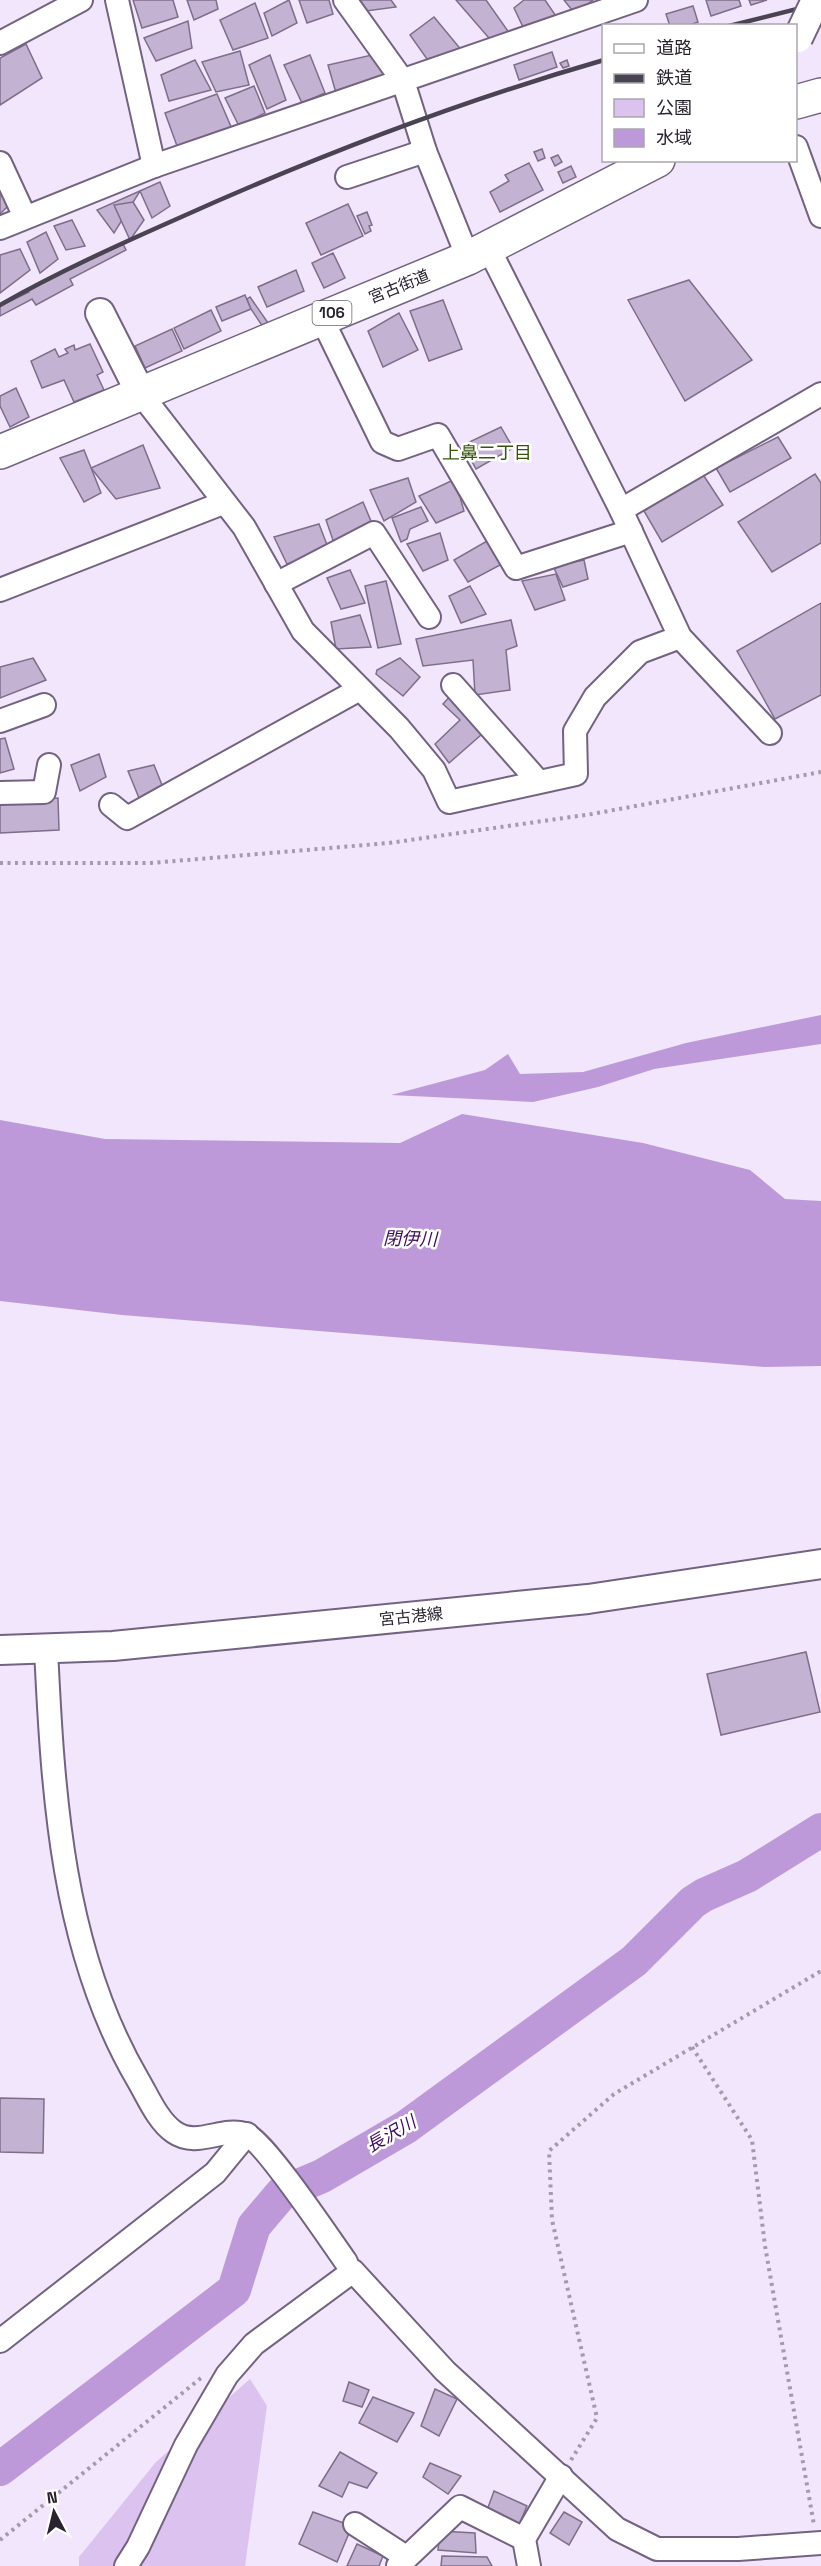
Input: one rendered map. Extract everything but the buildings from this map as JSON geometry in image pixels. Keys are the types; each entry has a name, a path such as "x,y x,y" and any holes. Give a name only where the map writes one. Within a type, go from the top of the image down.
{"highway":[{"path":"797,101 821,95"},
{"name":"宮古街道","path":"0,452 478,252 653,162"}],"main road":[{"path":"797,42 816,0"},
{"path":"100,313 141,394"},
{"name":"宮古港線","path":"0,1650 114,1646 588,1599 821,1564"}],"street":[{"path":"0,43 81,0"},
{"path":"117,0 154,166"},
{"path":"345,0 403,81 425,151 478,252 621,510 680,637 770,733"},
{"path":"0,228 154,166 403,81 611,4 636,0"},
{"path":"347,177 425,151"},
{"path":"797,152 821,216"},
{"path":"0,163 25,217"},
{"path":"321,317 382,442 398,449 438,435 516,568 631,531"},
{"path":"141,394 223,503 244,527 303,631 399,728 434,770 449,802 576,774 575,730 595,697 640,652 680,637"},
{"path":"621,510 821,394"},
{"path":"0,590 223,503"},
{"path":"276,584 374,533 429,617"},
{"path":"453,685 538,781"},
{"path":"111,805 128,818 360,689"},
{"path":"0,722 44,705"},
{"path":"0,793 44,792 49,765"},
{"path":"46,1649 52,1772 69,1891 86,1958 120,2049 156,2112 175,2133 197,2140 229,2133 247,2134 265,2151 346,2262"},
{"path":"0,2341 215,2173 247,2134"},
{"path":"126,2566 138,2547 186,2445 227,2374 254,2344 353,2271 445,2371 617,2529 657,2549 738,2549 819,2543"},
{"path":"529,2566 524,2539 561,2476"},
{"path":"355,2524 402,2562 460,2507 524,2539"}],"path":[{"path":"0,863 151,863 389,843 592,814 821,772"},
{"path":"561,2476 597,2418 552,2220 549,2151 614,2094 821,1971"},
{"path":"692,2047 752,2140 765,2246 819,2543"},
{"path":"0,2540 202,2377"}],"green space":[{"path":"250,2379 267,2406 245,2566 79,2566 79,2557 156,2462"}],"water":[{"path":"821,1015 821,1044 654,1069 598,1087 533,1102 391,1095 485,1070 508,1054 520,1074 583,1072 686,1043"},
{"name":"閉伊川","path":"462,1114 643,1143 750,1170 785,1199 821,1201 821,1366 764,1367 122,1315 0,1301 0,1120 105,1139 400,1143"}],"waterway":[{"name":"長沢川","path":"0,2469 234,2290 254,2226 282,2193 322,2176 406,2127 634,1961 693,1902 747,1876 821,1830"}],"railway":[{"path":"737,24 821,3"},
{"path":"0,305 111,249 283,173 442,112 602,61"}],"district":[{"name":"上鼻二丁目","path":"487,453"}]}
